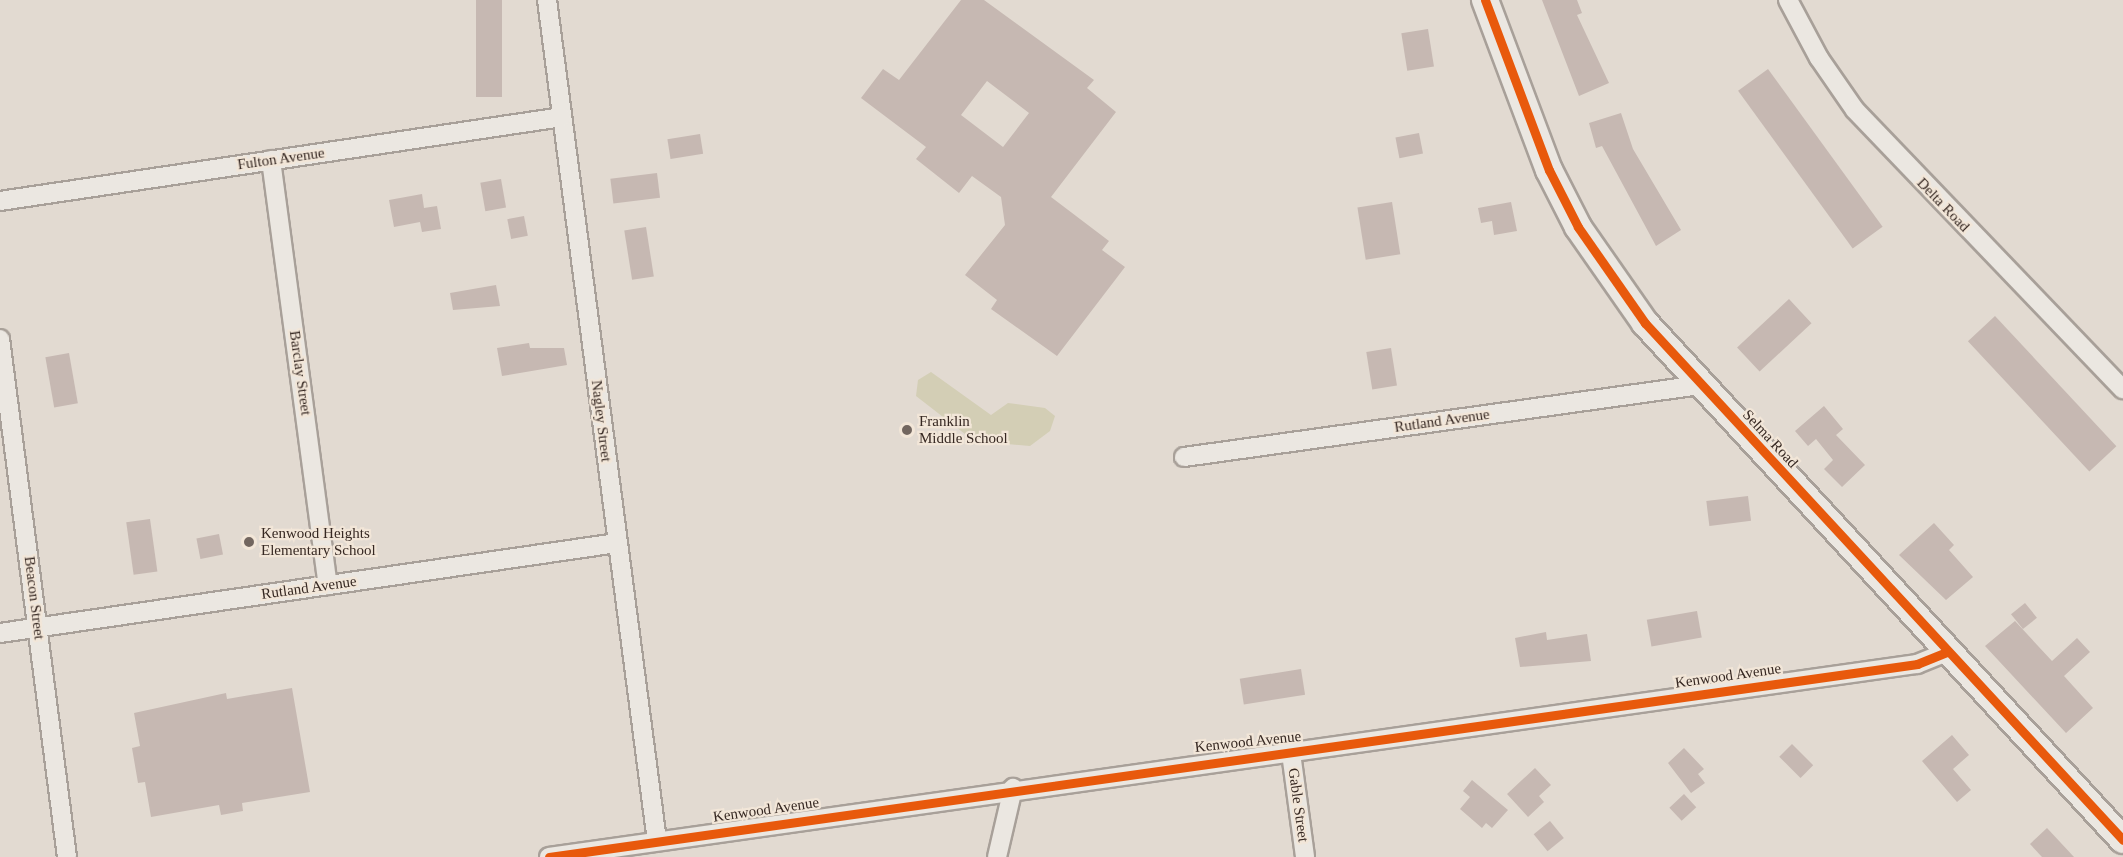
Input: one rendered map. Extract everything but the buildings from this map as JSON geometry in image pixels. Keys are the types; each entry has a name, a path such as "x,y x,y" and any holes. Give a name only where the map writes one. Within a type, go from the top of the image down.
{"street":[{"name":"Nagley Street","path":"547,0 657,841"},
{"name":"Selma Road","path":"1485,0 1549,171 1578,226 1645,323 2123,840"},
{"name":"Delta Road","path":"1788,0 1819,58 1855,110 2123,389"},
{"name":"Fulton Avenue","path":"0,201 562,117"},
{"name":"Barclay Street","path":"271,160 328,585"},
{"name":"Beacon Street","path":"0,339 67,857"},
{"name":"Rutland Avenue","path":"1184,457 1700,385"},
{"name":"Rutland Avenue","path":"0,633 618,543"},
{"name":"Kenwood Avenue","path":"549,857 1013,788 1291,753 1917,664 1947,652"},
{"name":"Gable Street","path":"1291,753 1305,857"},
{"path":"998,857 1013,788"}],"shaded area":[{"path":"931,372 991,415 1008,403 1045,408 1055,416 1050,431 1030,446 974,441 916,396 918,380"}],"cycle path":[{"path":"1485,0 1549,170 1578,227 1645,323 2123,840"},
{"path":"549,857 1917,664 1947,652"}],"place":[{"name":"Franklin Middle School","path":"907,430"},
{"name":"Kenwood Heights Elementary School","path":"249,542"}]}
